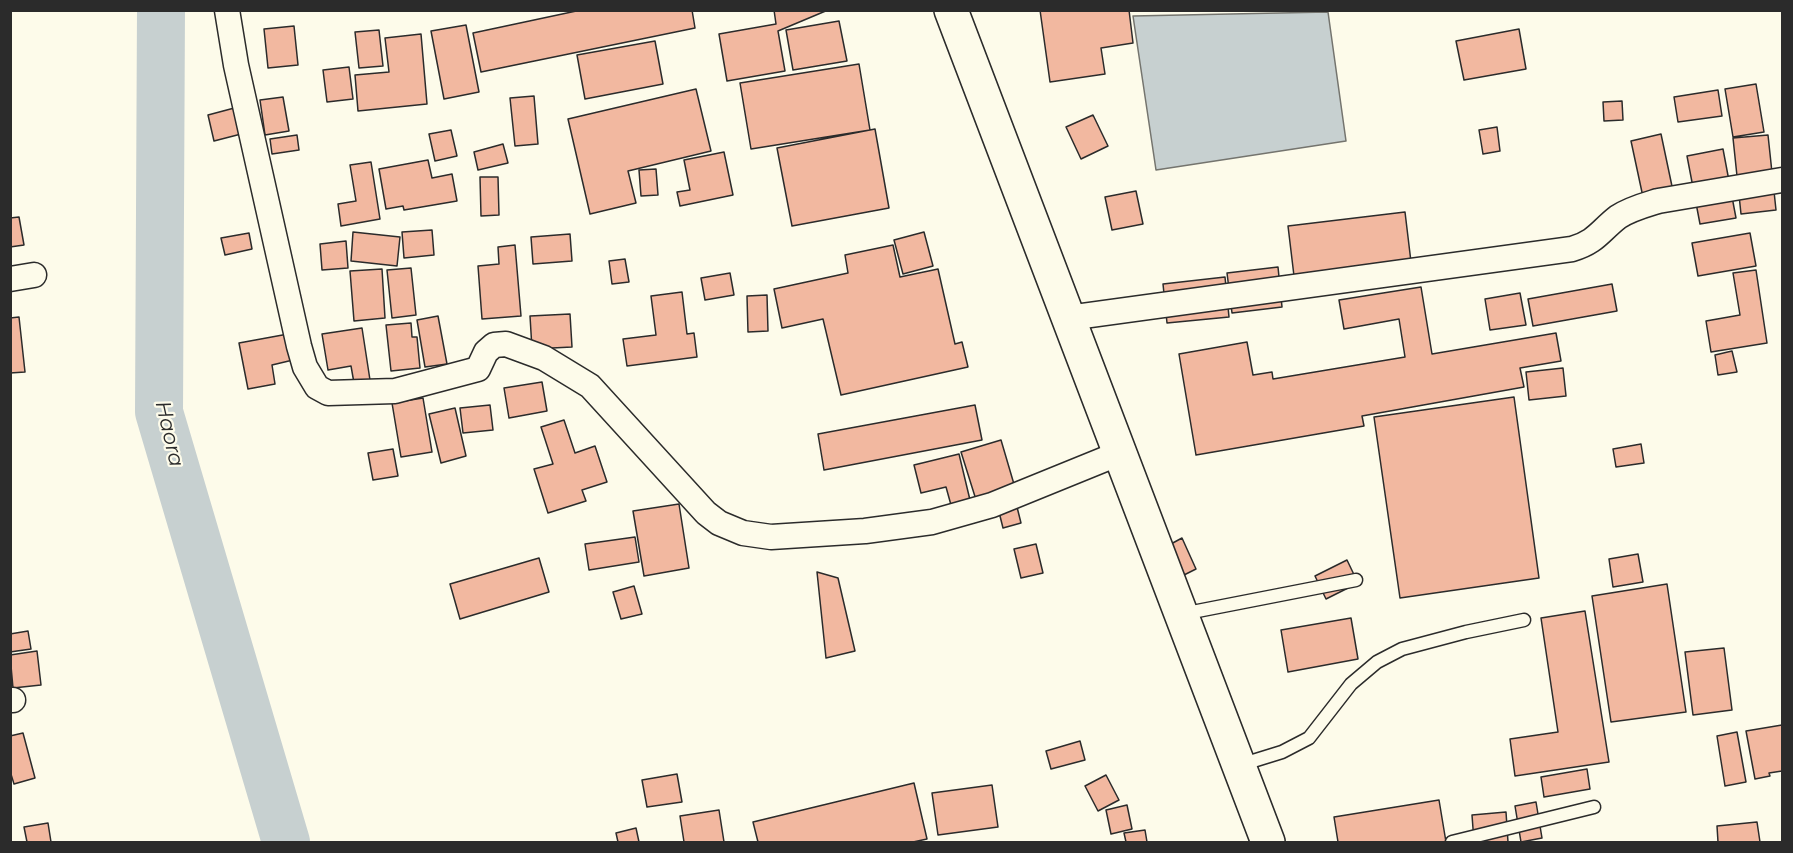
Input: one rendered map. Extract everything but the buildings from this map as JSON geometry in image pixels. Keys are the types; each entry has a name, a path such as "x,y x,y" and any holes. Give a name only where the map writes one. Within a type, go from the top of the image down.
{"main road":[{"path":"951,10 1268,843"}],"street":[{"path":"227,10 236,65 299,346 305,367 317,387 328,393 395,391 478,369 486,352 494,345 506,344 544,358 590,386 706,513 719,523 743,533 771,537 865,531 932,522 963,515 1120,453"},
{"path":"1068,318 1572,249 1593,240 1620,216 1639,207 1658,201 1782,180"},
{"path":"10,279 34,275"}],"lane":[{"path":"1181,614 1356,580"},
{"path":"1239,766 1282,752 1310,738 1351,684 1377,662 1402,649 1524,620"},
{"path":"1452,843 1594,807"}],"shaded area":[{"path":"1328,12 1346,141 1156,170 1133,16"}],"waterway":[{"name":"Haora","path":"161,10 159,412 286,842"}]}
